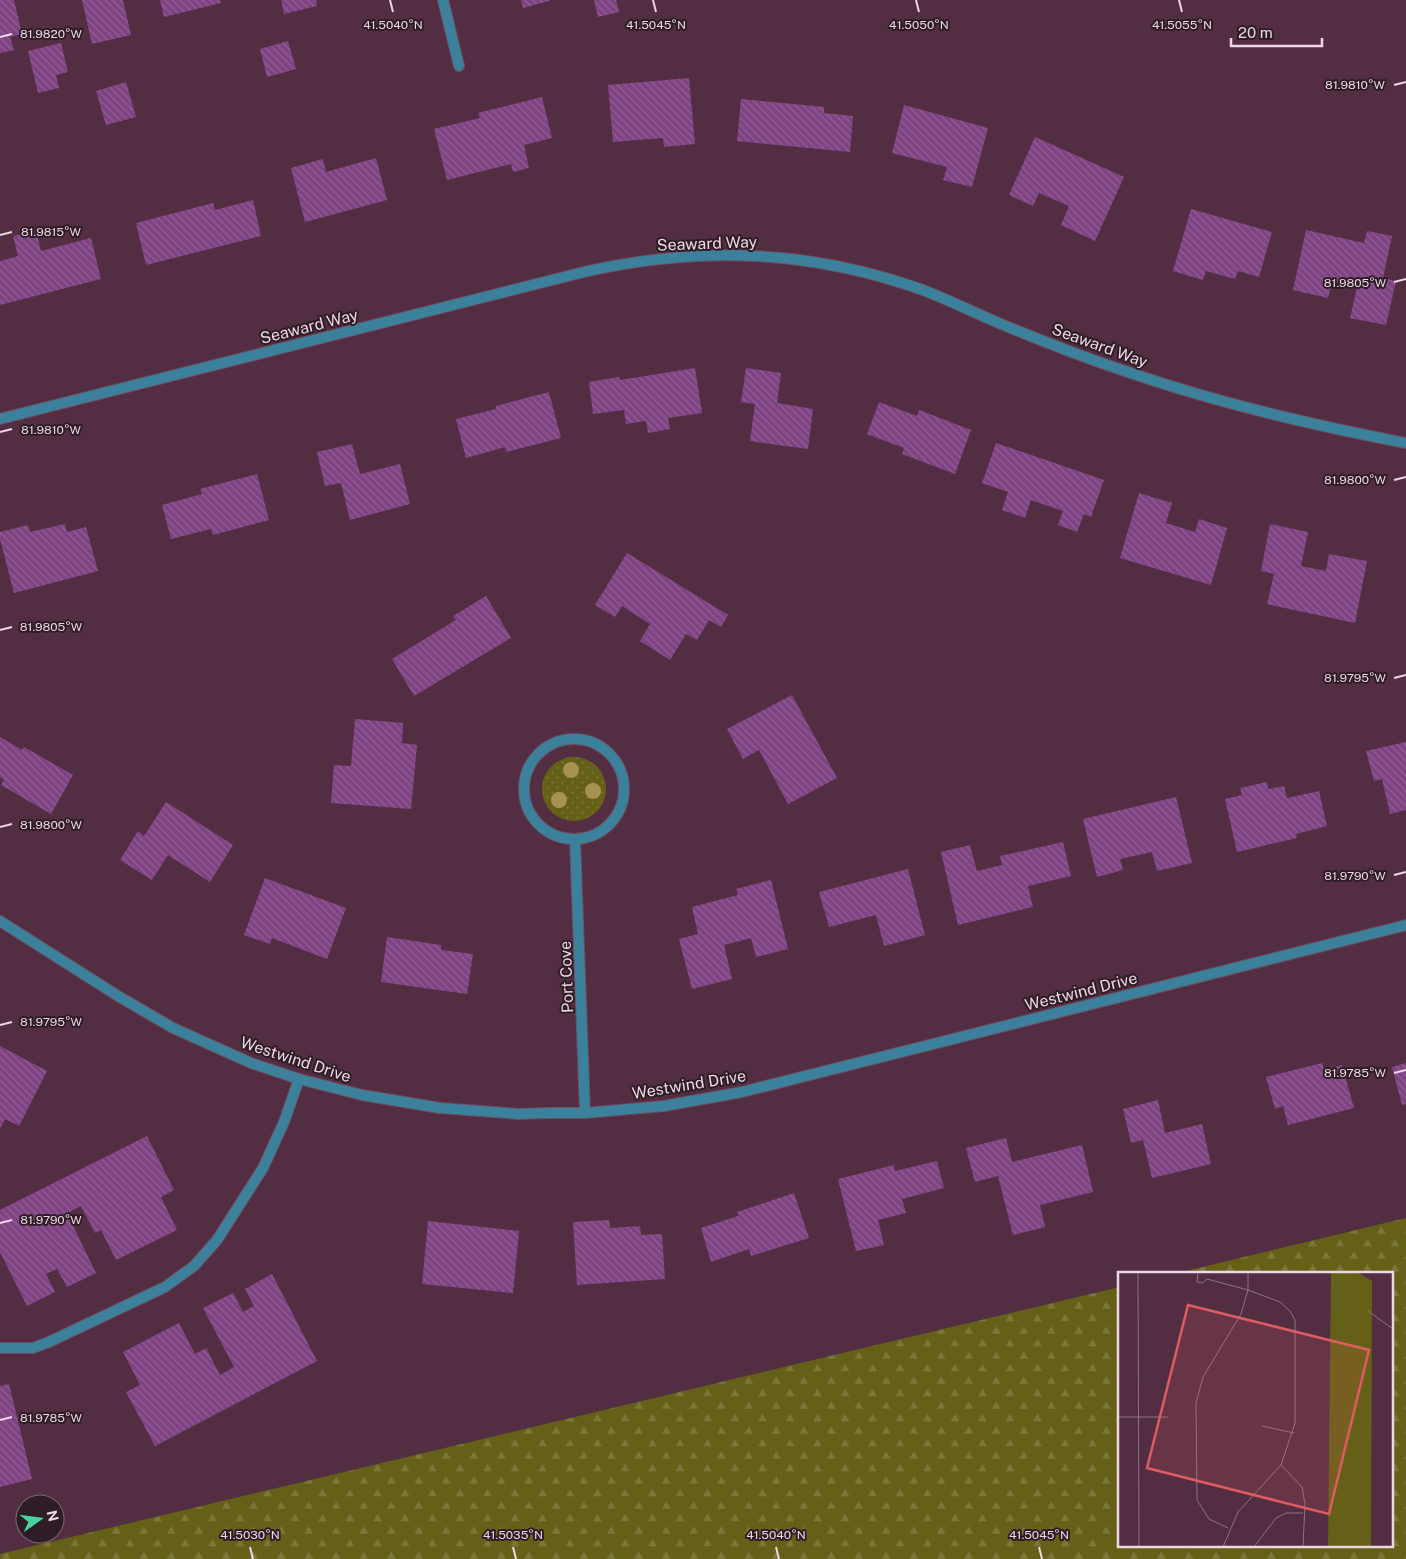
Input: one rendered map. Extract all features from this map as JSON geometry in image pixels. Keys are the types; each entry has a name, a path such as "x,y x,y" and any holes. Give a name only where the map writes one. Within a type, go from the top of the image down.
{"street":[{"path":"443,0 459,66"},
{"name":"Seaward Way","path":"0,419 588,271 630,262 738,254 779,258 849,269 923,290 1013,329 1124,371 1176,388 1322,427 1406,443"},
{"path":"576,739 587,740 597,744 617,763 624,782 624,796 620,810 612,822 602,831 589,838 575,839 558,837 543,828 534,819 524,796 528,770 534,759 554,743 576,739"},
{"name":"Port Cove","path":"575,839 585,1113"},
{"name":"Westwind Drive","path":"0,921 118,996 173,1028 251,1063 362,1095 440,1108 519,1114 585,1113 664,1106 742,1092 1406,925"},
{"path":"0,1348 33,1348 49,1342 165,1287 194,1266 217,1240 264,1168 284,1122 299,1078"}],"green space":[{"path":"574,757 592,763 600,771 606,789 600,807 592,815 574,821 556,815 548,807 542,789 548,771 556,763"},
{"path":"1406,1218 1406,1559 0,1559 0,1554 42,1544 65,1544 65,1539 1118,1287 1118,1546 1394,1546 1394,1272 1182,1272"}],"building":[{"path":"0,0 14,0 22,34 10,37 14,50 0,53"},
{"path":"82,0 123,0 131,35 92,44"},
{"path":"160,0 220,0 221,3 164,17"},
{"path":"281,0 316,0 317,6 284,14"},
{"path":"521,0 549,0 549,1 523,8"},
{"path":"594,0 616,0 619,12 598,17"},
{"path":"288,41 296,69 267,77 260,49"},
{"path":"61,43 68,72 56,75 59,88 38,93 28,51"},
{"path":"689,78 695,144 664,147 663,138 613,142 608,85"},
{"path":"126,82 136,117 106,125 96,91"},
{"path":"542,97 552,138 524,145 529,168 513,172 511,164 447,180 434,129 480,118 478,113"},
{"path":"741,99 824,107 824,113 853,116 850,152 737,141"},
{"path":"904,105 988,128 972,187 943,180 947,167 892,153"},
{"path":"1035,137 1124,177 1095,241 1061,225 1069,206 1039,193 1033,206 1009,195"},
{"path":"376,158 387,200 305,222 291,168 323,159 326,172"},
{"path":"253,200 261,236 146,265 136,223 213,203 215,210"},
{"path":"1191,209 1272,232 1259,277 1238,271 1235,279 1206,271 1203,280 1173,271"},
{"path":"1306,230 1364,243 1367,231 1392,236 1383,278 1396,281 1386,325 1350,318 1357,287 1332,282 1328,298 1293,290"},
{"path":"36,231 41,251 91,238 101,279 0,305 0,261 18,256 13,236"},
{"path":"695,368 702,413 668,418 670,429 648,433 646,421 626,424 624,410 593,414 589,382 619,377 620,380"},
{"path":"746,368 781,373 777,403 813,409 808,449 750,441 755,404 741,402"},
{"path":"549,392 561,438 506,452 505,447 466,458 456,419 496,409 496,406"},
{"path":"879,402 917,416 919,410 971,430 955,474 902,454 904,448 867,434"},
{"path":"996,443 1104,480 1091,517 1084,514 1077,532 1058,525 1063,511 1031,500 1025,518 1002,510 1008,492 982,483"},
{"path":"352,444 360,474 400,464 410,504 350,520 341,483 325,486 317,452"},
{"path":"257,474 269,520 213,535 211,529 171,539 162,505 202,494 200,489"},
{"path":"1139,493 1172,503 1166,523 1195,532 1199,519 1227,528 1211,585 1120,558"},
{"path":"65,524 67,532 86,527 98,571 14,593 0,539 0,532 28,525 30,532"},
{"path":"1270,524 1308,532 1301,566 1326,571 1329,554 1367,561 1355,623 1267,604 1274,574 1261,571"},
{"path":"627,553 728,615 721,627 709,620 697,640 686,634 670,660 640,641 650,624 622,606 615,617 595,605"},
{"path":"486,596 511,638 414,696 392,659 456,620 453,616"},
{"path":"792,695 837,778 788,804 759,750 743,759 727,729"},
{"path":"355,719 403,723 402,743 417,745 411,809 331,803 334,765 351,766"},
{"path":"0,737 22,750 24,747 73,775 51,814 1,785 4,780 0,777"},
{"path":"1406,742 1406,810 1390,814 1382,779 1374,781 1366,751"},
{"path":"1267,782 1268,789 1284,786 1287,798 1319,791 1327,826 1296,834 1297,838 1237,852 1225,799 1242,795 1240,788"},
{"path":"1176,797 1192,863 1157,871 1152,852 1120,859 1123,870 1097,877 1083,819"},
{"path":"166,802 233,845 210,882 168,855 152,880 120,860 138,831 144,836"},
{"path":"1063,842 1071,876 1028,886 1033,907 958,925 941,852 970,845 977,871 1002,865 1000,856"},
{"path":"908,869 925,935 884,946 876,915 829,927 819,892"},
{"path":"265,878 346,908 327,959 272,938 270,944 244,935"},
{"path":"771,880 788,949 756,957 751,938 724,945 732,979 692,989 679,939 698,934 692,907 738,895 736,889"},
{"path":"387,937 441,945 441,950 473,954 467,994 381,982"},
{"path":"0,1046 47,1071 19,1126 5,1119 0,1129"},
{"path":"1322,1063 1324,1070 1342,1065 1354,1108 1288,1125 1283,1106 1275,1109 1266,1077"},
{"path":"1406,1063 1406,1104 1402,1105 1392,1067"},
{"path":"1158,1100 1165,1133 1202,1124 1211,1164 1152,1178 1143,1140 1131,1143 1123,1109"},
{"path":"147,1136 174,1190 161,1197 177,1230 116,1260 101,1230 95,1233 81,1206 67,1213 96,1273 67,1287 57,1269 46,1274 55,1292 27,1306 0,1252 0,1210"},
{"path":"1006,1138 1012,1162 1082,1145 1093,1192 1040,1205 1045,1227 1013,1235 998,1176 975,1182 966,1148"},
{"path":"937,1161 944,1188 902,1199 906,1213 878,1220 884,1245 856,1251 838,1179 894,1165 895,1171"},
{"path":"794,1193 809,1238 751,1256 749,1249 711,1262 701,1228 738,1216 737,1212"},
{"path":"609,1220 610,1228 640,1226 641,1235 662,1234 665,1279 577,1285 573,1222"},
{"path":"428,1221 519,1231 513,1293 422,1284"},
{"path":"272,1274 317,1361 155,1446 126,1392 140,1385 123,1352 179,1323 195,1354 206,1348 220,1375 234,1367 203,1308 233,1293 243,1312 254,1306 245,1289"},
{"path":"9,1384 32,1479 0,1487 0,1386"}]}
